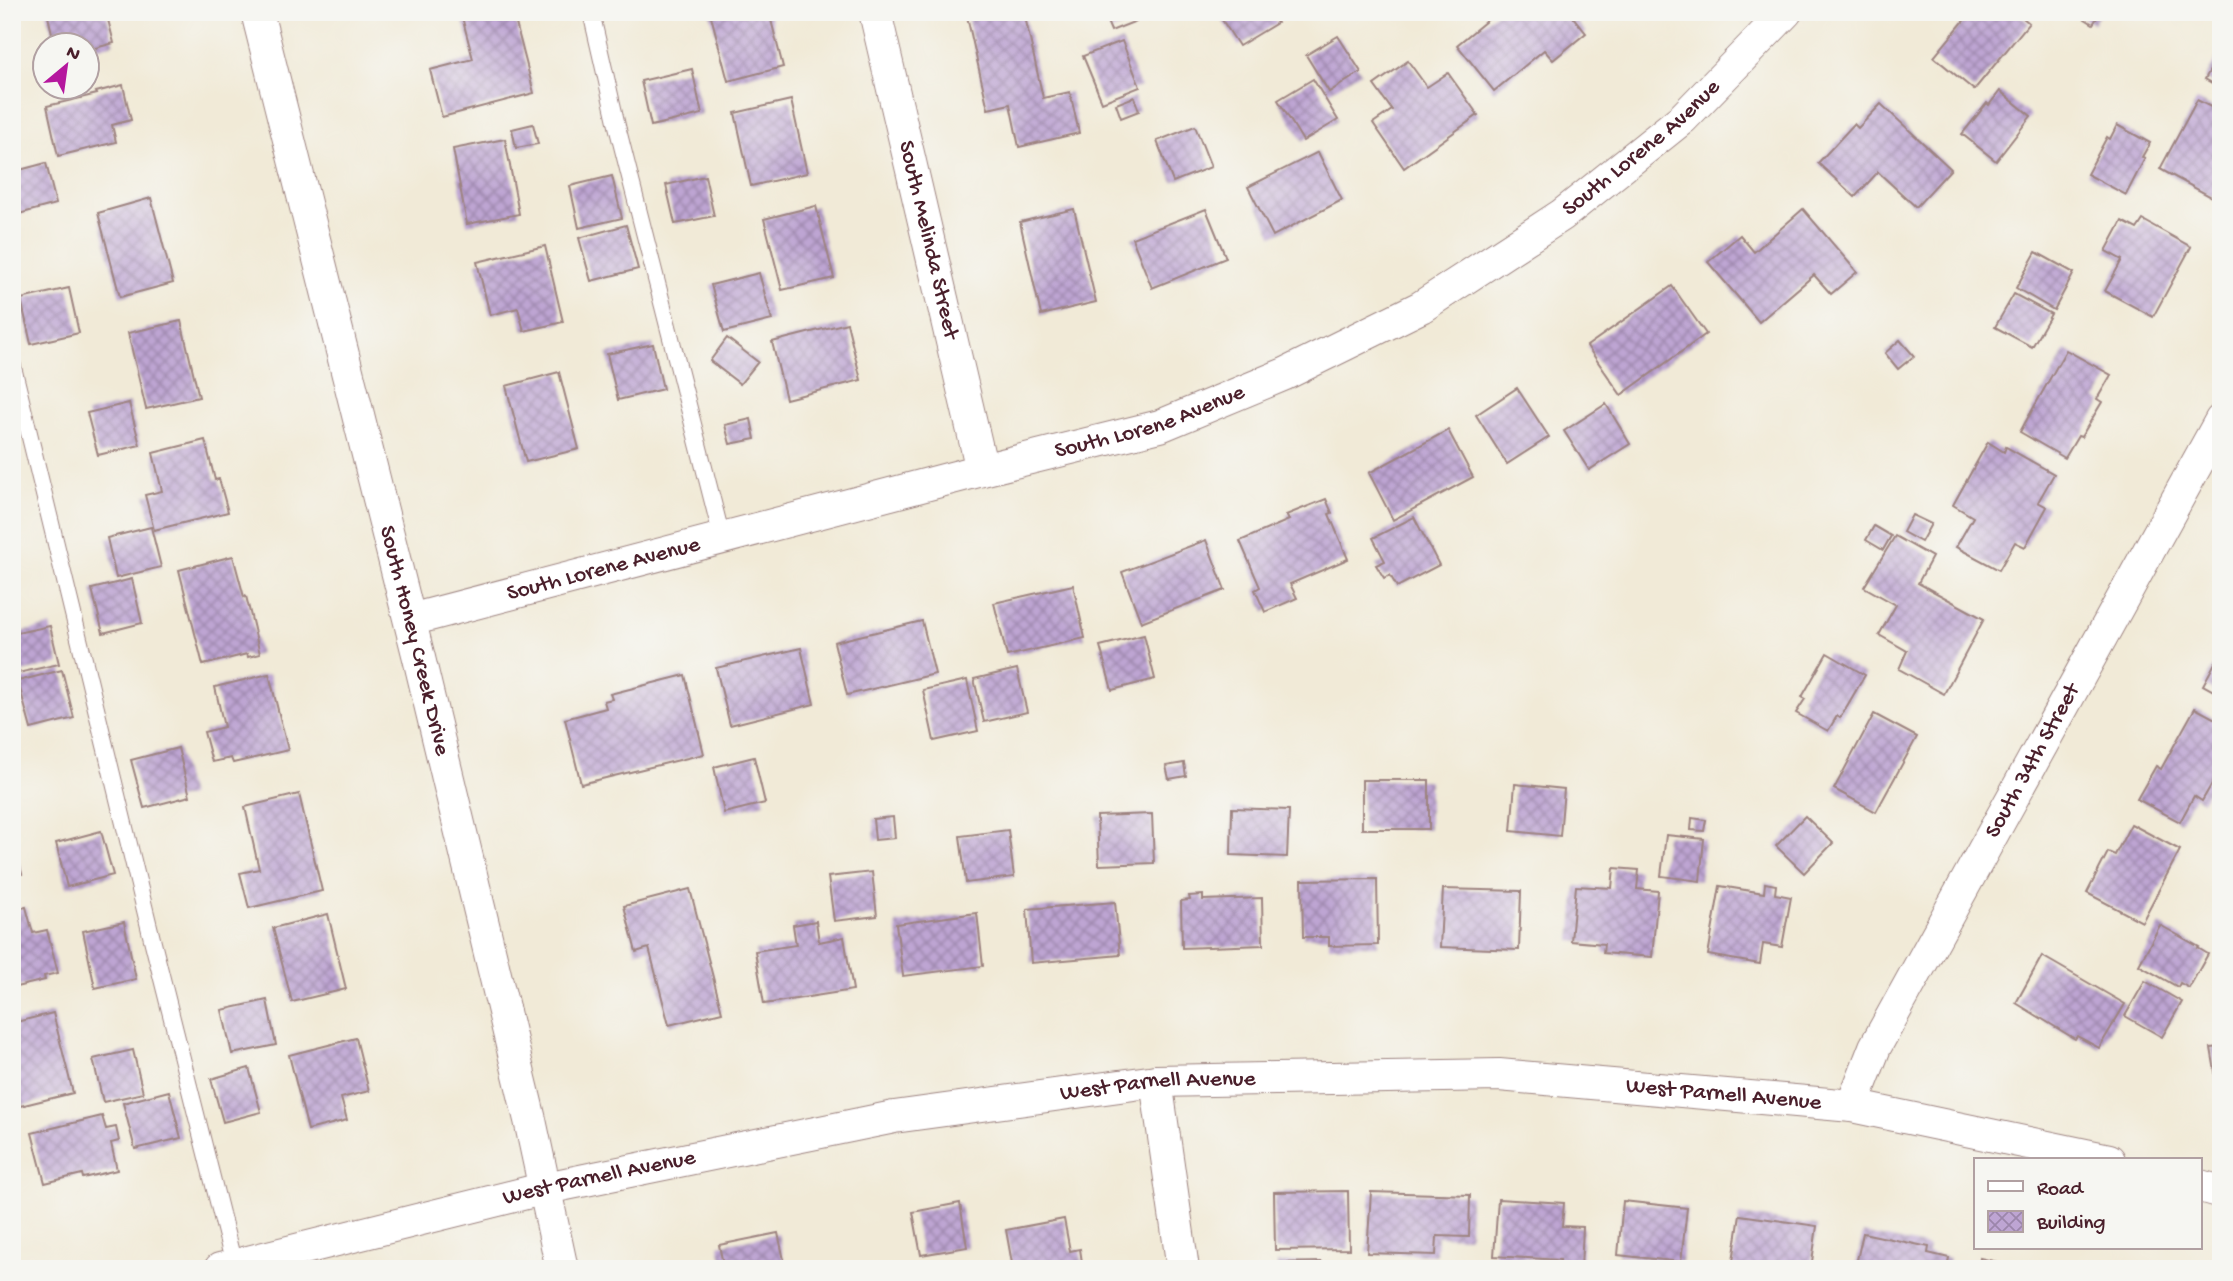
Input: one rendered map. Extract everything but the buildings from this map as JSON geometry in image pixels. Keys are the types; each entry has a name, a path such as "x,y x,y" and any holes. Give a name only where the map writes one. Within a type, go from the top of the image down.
{"street":[{"name":"South Honey Creek Drive","path":"257,12 410,620 546,1188 562,1269"},
{"name":"South Melinda Street","path":"875,12 982,470"},
{"name":"South Lorene Avenue","path":"410,620 1160,426 1285,374 1421,307 1562,215 1683,118 1786,12"},
{"name":"South 34th Street","path":"1852,1106 1875,1047 2221,420"},
{"name":"West Parnell Avenue","path":"230,1268 546,1188 894,1117 1156,1081 1499,1076 1852,1106 2099,1158"},
{"path":"1156,1081 1184,1269"},
{"path":"2202,1187 2221,1192"}],"lane":[{"path":"591,12 618,130 722,538"},
{"path":"12,363 230,1268"}]}
